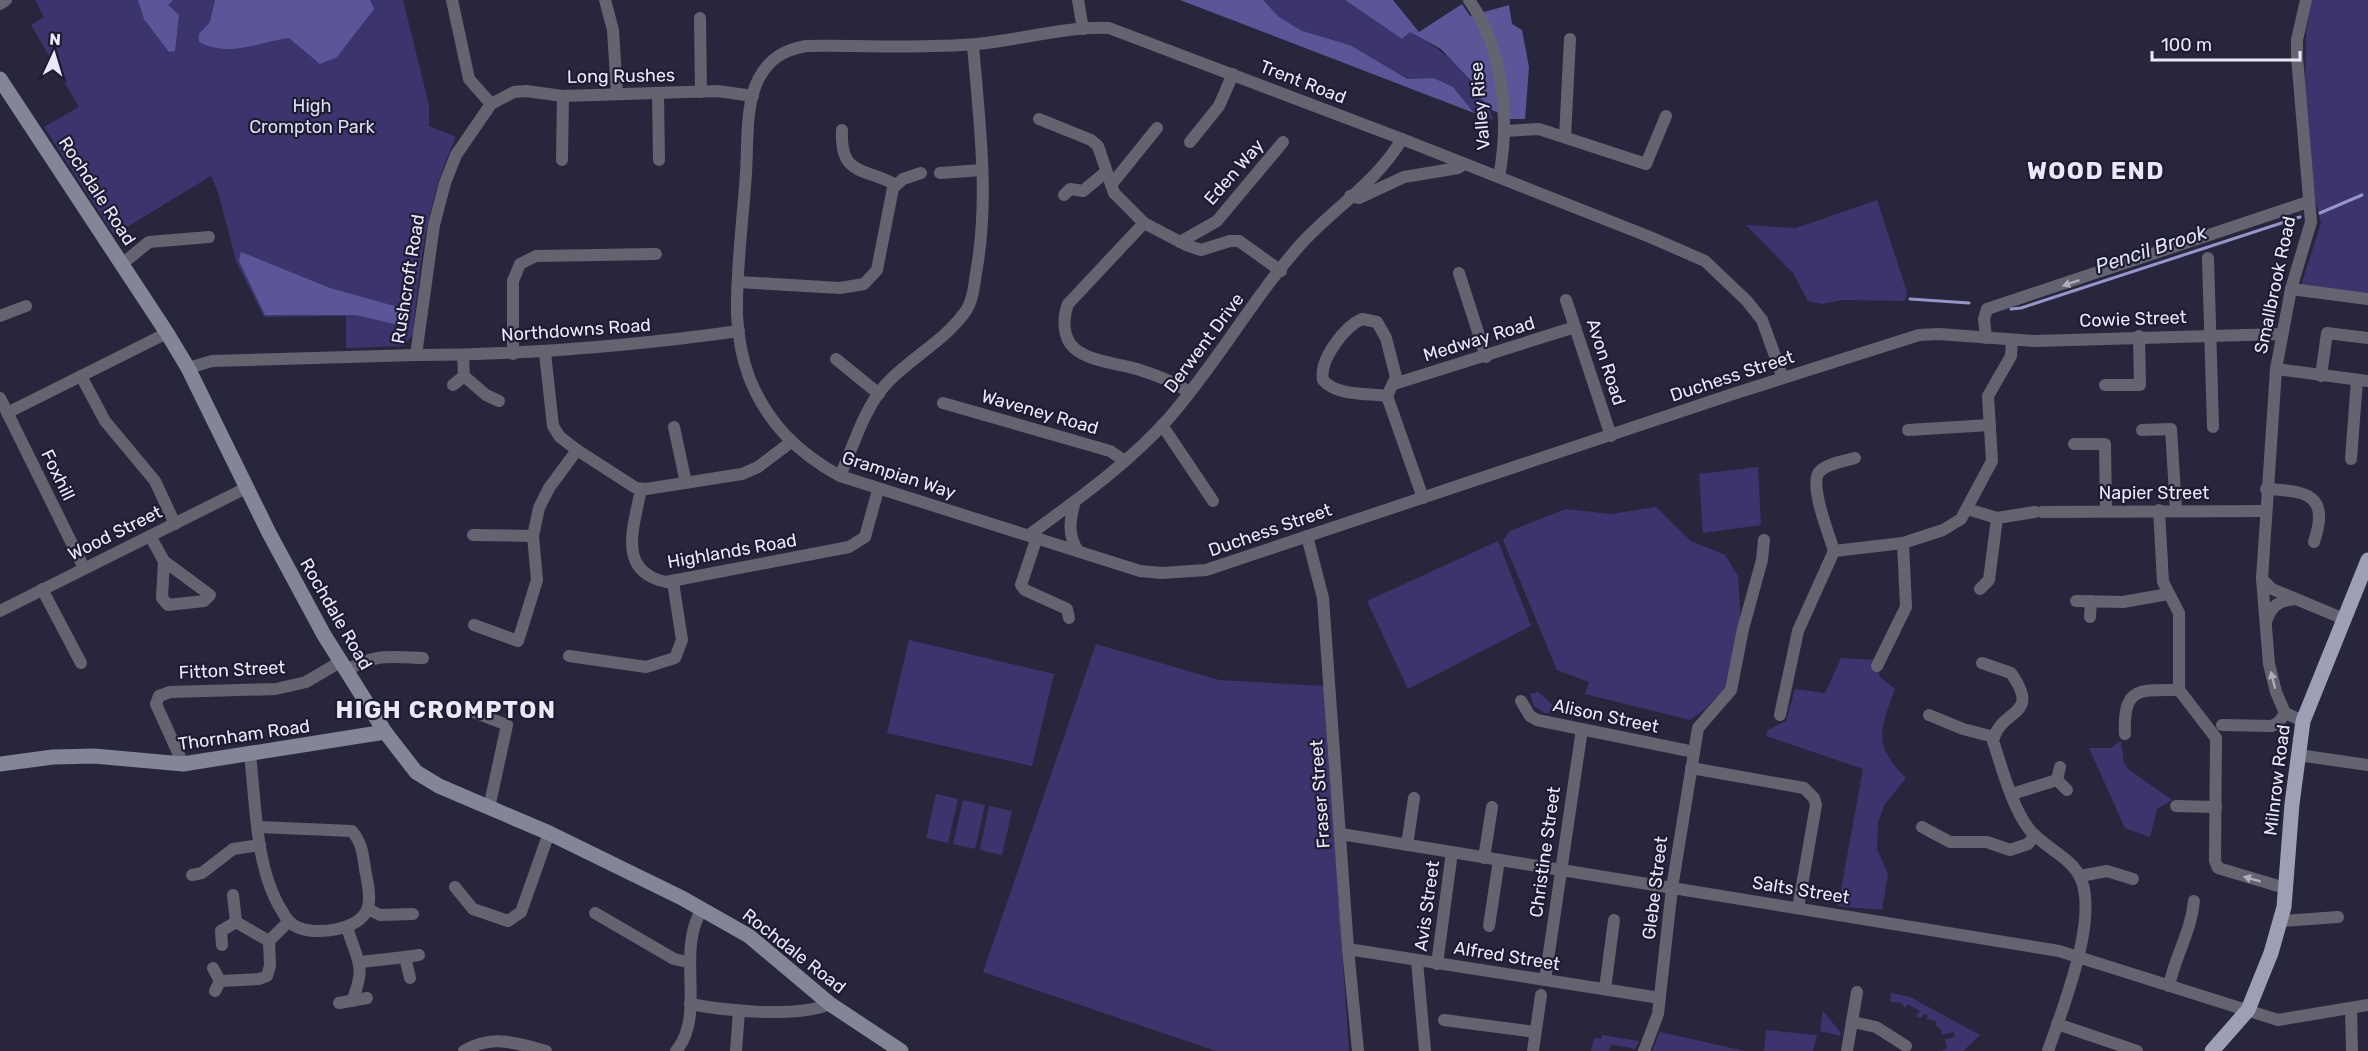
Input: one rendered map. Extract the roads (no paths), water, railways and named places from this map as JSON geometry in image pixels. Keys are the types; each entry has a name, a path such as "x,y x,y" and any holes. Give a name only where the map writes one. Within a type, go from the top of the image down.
{"main road":[{"name":"Rochdale Road","path":"0,80 167,333 188,369 246,488 343,666 385,732 416,772 439,786 549,833 702,909 749,936 830,1004 901,1051"},
{"name":"Milnrow Road","path":"2213,1050 2248,1010 2259,988 2281,921 2303,721 2368,560"},
{"name":"Thornham Road","path":"0,764 52,757 94,756 183,764 385,732"}],"street":[{"path":"0,4 6,0"},
{"path":"452,0 469,79 491,104"},
{"path":"605,0 612,30 617,94"},
{"path":"1078,0 1083,29"},
{"name":"Valley Rise","path":"1469,0 1488,35 1498,68 1504,131 1499,177"},
{"name":"Smallbrook Road","path":"2285,713 2276,692 2269,664 2262,579 2266,489 2276,369 2291,289 2311,222 2297,57 2297,40 2306,0"},
{"path":"699,18 701,92"},
{"name":"Trent Road","path":"753,96 758,80 770,61 788,49 818,46 973,45 1016,41 1083,29 1109,28 1499,177 1705,261 1748,302 1762,320 1784,378"},
{"path":"1565,136 1570,39"},
{"path":"840,477 879,394 890,380 945,334 966,310 972,296 982,232 982,170 973,45"},
{"path":"1190,142 1219,106 1233,74"},
{"name":"Long Rushes","path":"491,104 514,92 563,96 727,92 753,96"},
{"path":"658,94 659,160"},
{"path":"562,160 563,96"},
{"name":"Grampian Way","path":"753,96 739,282 739,331 749,377 772,420 790,442 809,459 840,477 1140,571"},
{"name":"Rushcroft Road","path":"188,369 213,361 416,355 434,225 444,183 456,155 491,104"},
{"path":"1504,131 1527,128 1565,136 1646,164 1666,116"},
{"path":"1039,118 1091,140 1098,146 1114,193 1144,223 1180,242 1202,250 1230,241 1239,241 1281,272"},
{"path":"1111,185 1156,128"},
{"path":"842,130 842,155 848,165 896,185"},
{"name":"Derwent Drive","path":"1033,536 1125,461 1162,425 1301,244 1350,196 1370,181 1402,140"},
{"name":"Eden Way","path":"1180,242 1217,221 1283,142"},
{"path":"1350,196 1359,198 1404,177 1458,168 1464,164"},
{"path":"940,173 982,170"},
{"path":"1064,195 1070,189 1083,191 1106,172"},
{"path":"739,282 840,288 864,284 877,270 893,188 903,179 921,173"},
{"path":"1986,338 1984,319 1988,309 2308,202"},
{"path":"1144,223 1068,304 1064,314 1066,332 1075,349 1085,354 1174,382 1189,392"},
{"path":"122,264 149,242 209,237"},
{"path":"513,354 513,281 520,264 536,256 656,254"},
{"path":"2208,258 2208,335 2213,427"},
{"path":"1459,273 1486,357"},
{"path":"2291,289 2368,299"},
{"name":"Avon Road","path":"1566,300 1611,436"},
{"path":"0,316 26,306"},
{"path":"1387,396 1343,391 1323,380 1324,365 1330,353 1356,321 1368,319 1377,322 1382,328 1396,377 1387,396 1423,498"},
{"name":"Medway Road","path":"1394,384 1486,357 1575,327"},
{"name":"Northdowns Road","path":"416,355 545,353 644,345 739,331"},
{"path":"7,413 167,333"},
{"path":"2321,376 2327,333 2368,338"},
{"name":"Cowie Street","path":"1986,338 2012,340 2281,334"},
{"name":"Duchess Street","path":"1140,571 1162,573 1206,570 1919,335 1986,338"},
{"path":"2105,386 2140,385 2139,336"},
{"path":"1834,551 1904,543 1943,530 1961,519 1992,461 1988,396 2011,356 2012,340"},
{"path":"545,353 553,426 560,437 641,489 656,490 742,474 758,467 790,442"},
{"path":"463,355 464,376 486,396 499,401"},
{"path":"836,359 879,394"},
{"path":"2276,369 2363,381 2350,459"},
{"path":"81,376 105,421 155,481 175,524"},
{"path":"453,385 464,376"},
{"name":"Foxhill","path":"0,398 84,568"},
{"name":"Waveney Road","path":"943,403 1110,451 1125,461"},
{"path":"1162,425 1213,501"},
{"path":"1908,430 1990,425"},
{"path":"674,427 686,483"},
{"path":"2142,430 2171,429 2176,510"},
{"path":"2074,444 2105,444 2106,511"},
{"path":"474,625 518,641 537,580 533,536 539,508 549,488 577,450"},
{"path":"1780,715 1798,631 1834,551 1815,484 1819,472 1855,458"},
{"name":"Wood Street","path":"0,610 246,488"},
{"name":"Highlands Road","path":"641,489 631,547 634,563 649,579 673,582 849,547 865,537 878,490"},
{"path":"2266,489 2302,491 2308,495 2316,505 2320,518 2314,542"},
{"path":"1075,501 1070,528 1072,542 1078,551"},
{"path":"1966,509 1997,518 1989,580 1980,589"},
{"path":"2159,510 2163,582 2179,613 2179,690 2216,738 2215,861 2218,868 2286,888"},
{"name":"Napier Street","path":"1997,518 2039,512 2266,511"},
{"path":"473,535 533,536"},
{"path":"150,536 164,561"},
{"path":"1033,536 1021,585 1025,590 1068,609 1069,618"},
{"name":"Fraser Street","path":"1307,536 1323,598 1348,949 1358,1051"},
{"name":"Glebe Street","path":"1644,1051 1654,1029 1660,998 1672,888 1698,728 1731,690 1743,629 1762,560 1764,540"},
{"path":"1877,666 1906,607 1904,543"},
{"path":"2262,579 2272,589 2344,619"},
{"path":"569,656 646,667 675,658 682,640 673,582"},
{"path":"42,589 81,663"},
{"path":"2076,601 2123,602 2168,594"},
{"path":"2265,625 2270,608 2282,600 2295,598"},
{"path":"2091,601 2091,617"},
{"path":"343,666 376,657 423,658"},
{"path":"1982,663 2011,673 2022,696 2021,706 2002,725 1993,741 2006,783 2029,829 2058,856 2071,864 2080,876 2085,892 2086,912 2078,955 2048,1051"},
{"name":"Fitton Street","path":"183,764 156,704 159,696 170,692 276,689 306,682 343,666"},
{"path":"2125,734 2124,712 2128,700 2133,695 2139,691 2179,690"},
{"name":"Alison Street","path":"1521,701 1530,716 1537,720 1694,752"},
{"path":"471,711 507,725 489,808"},
{"path":"2222,726 2272,726 2279,723 2285,713 2303,721"},
{"path":"1929,715 1963,729 1994,737"},
{"name":"Christine Street","path":"1545,980 1582,729"},
{"path":"250,755 260,845 272,891 289,921 296,927 310,931 347,927 358,920 368,909 363,848 352,831 259,827"},
{"path":"2298,755 2368,765"},
{"path":"2057,780 2060,767"},
{"path":"1691,768 1804,788 1814,798 1816,805 1798,908"},
{"path":"2012,795 2057,780"},
{"path":"2057,780 2067,790"},
{"path":"1407,845 1414,798"},
{"path":"2175,806 2216,807"},
{"path":"1484,858 1492,807"},
{"path":"1922,827 1950,842 1987,842 2010,850 2028,844 2035,835"},
{"path":"455,887 473,909 508,921 513,920 521,912 549,833"},
{"name":"Salts Street","path":"1341,834 2078,955 2278,1020 2368,1005"},
{"path":"192,875 202,873 233,849 260,845"},
{"name":"Avis Street","path":"1437,964 1452,852"},
{"path":"1489,926 1499,860"},
{"path":"2080,876 2107,871 2133,879"},
{"path":"233,895 236,922"},
{"path":"2169,986 2173,967 2192,922 2194,901"},
{"path":"368,909 380,915 413,914"},
{"path":"676,1051 682,1044 690,1004 688,962 691,932 702,909"},
{"path":"595,913 674,959 688,962"},
{"path":"2281,921 2338,917"},
{"path":"1605,989 1614,920"},
{"path":"213,968 217,986 267,976 270,966 269,941 289,921"},
{"path":"236,922 269,941"},
{"path":"222,945 221,931 236,922"},
{"path":"347,927 361,962 357,987 345,1002 367,998"},
{"name":"Alfred Street","path":"1348,949 1660,998"},
{"path":"361,962 419,955"},
{"path":"405,957 410,978"},
{"path":"1417,960 1425,1051"},
{"path":"1847,1051 1857,992"},
{"path":"1533,1051 1541,995"},
{"path":"690,1004 739,1011 815,1010 830,1004"},
{"path":"2351,1008 2352,1051"},
{"path":"736,1051 739,1011"},
{"path":"1444,1020 1535,1032"},
{"path":"1853,1022 1896,1034 1905,1046"},
{"path":"2057,1024 2137,1051"},
{"path":"464,1051 476,1044 493,1040 511,1041 546,1051"}],"waterway":[{"name":"Pencil Brook","path":"2320,213 2362,195"},
{"name":"Pencil Brook","path":"2011,309 2021,308 2300,217"},
{"name":"Pencil Brook","path":"1910,299 1969,303"}],"district":[{"name":"WOOD END","path":"2096,171"},
{"name":"HIGH CROMPTON","path":"446,710"}],"park label":[{"name":"High Crompton Park","path":"312,116"}]}
